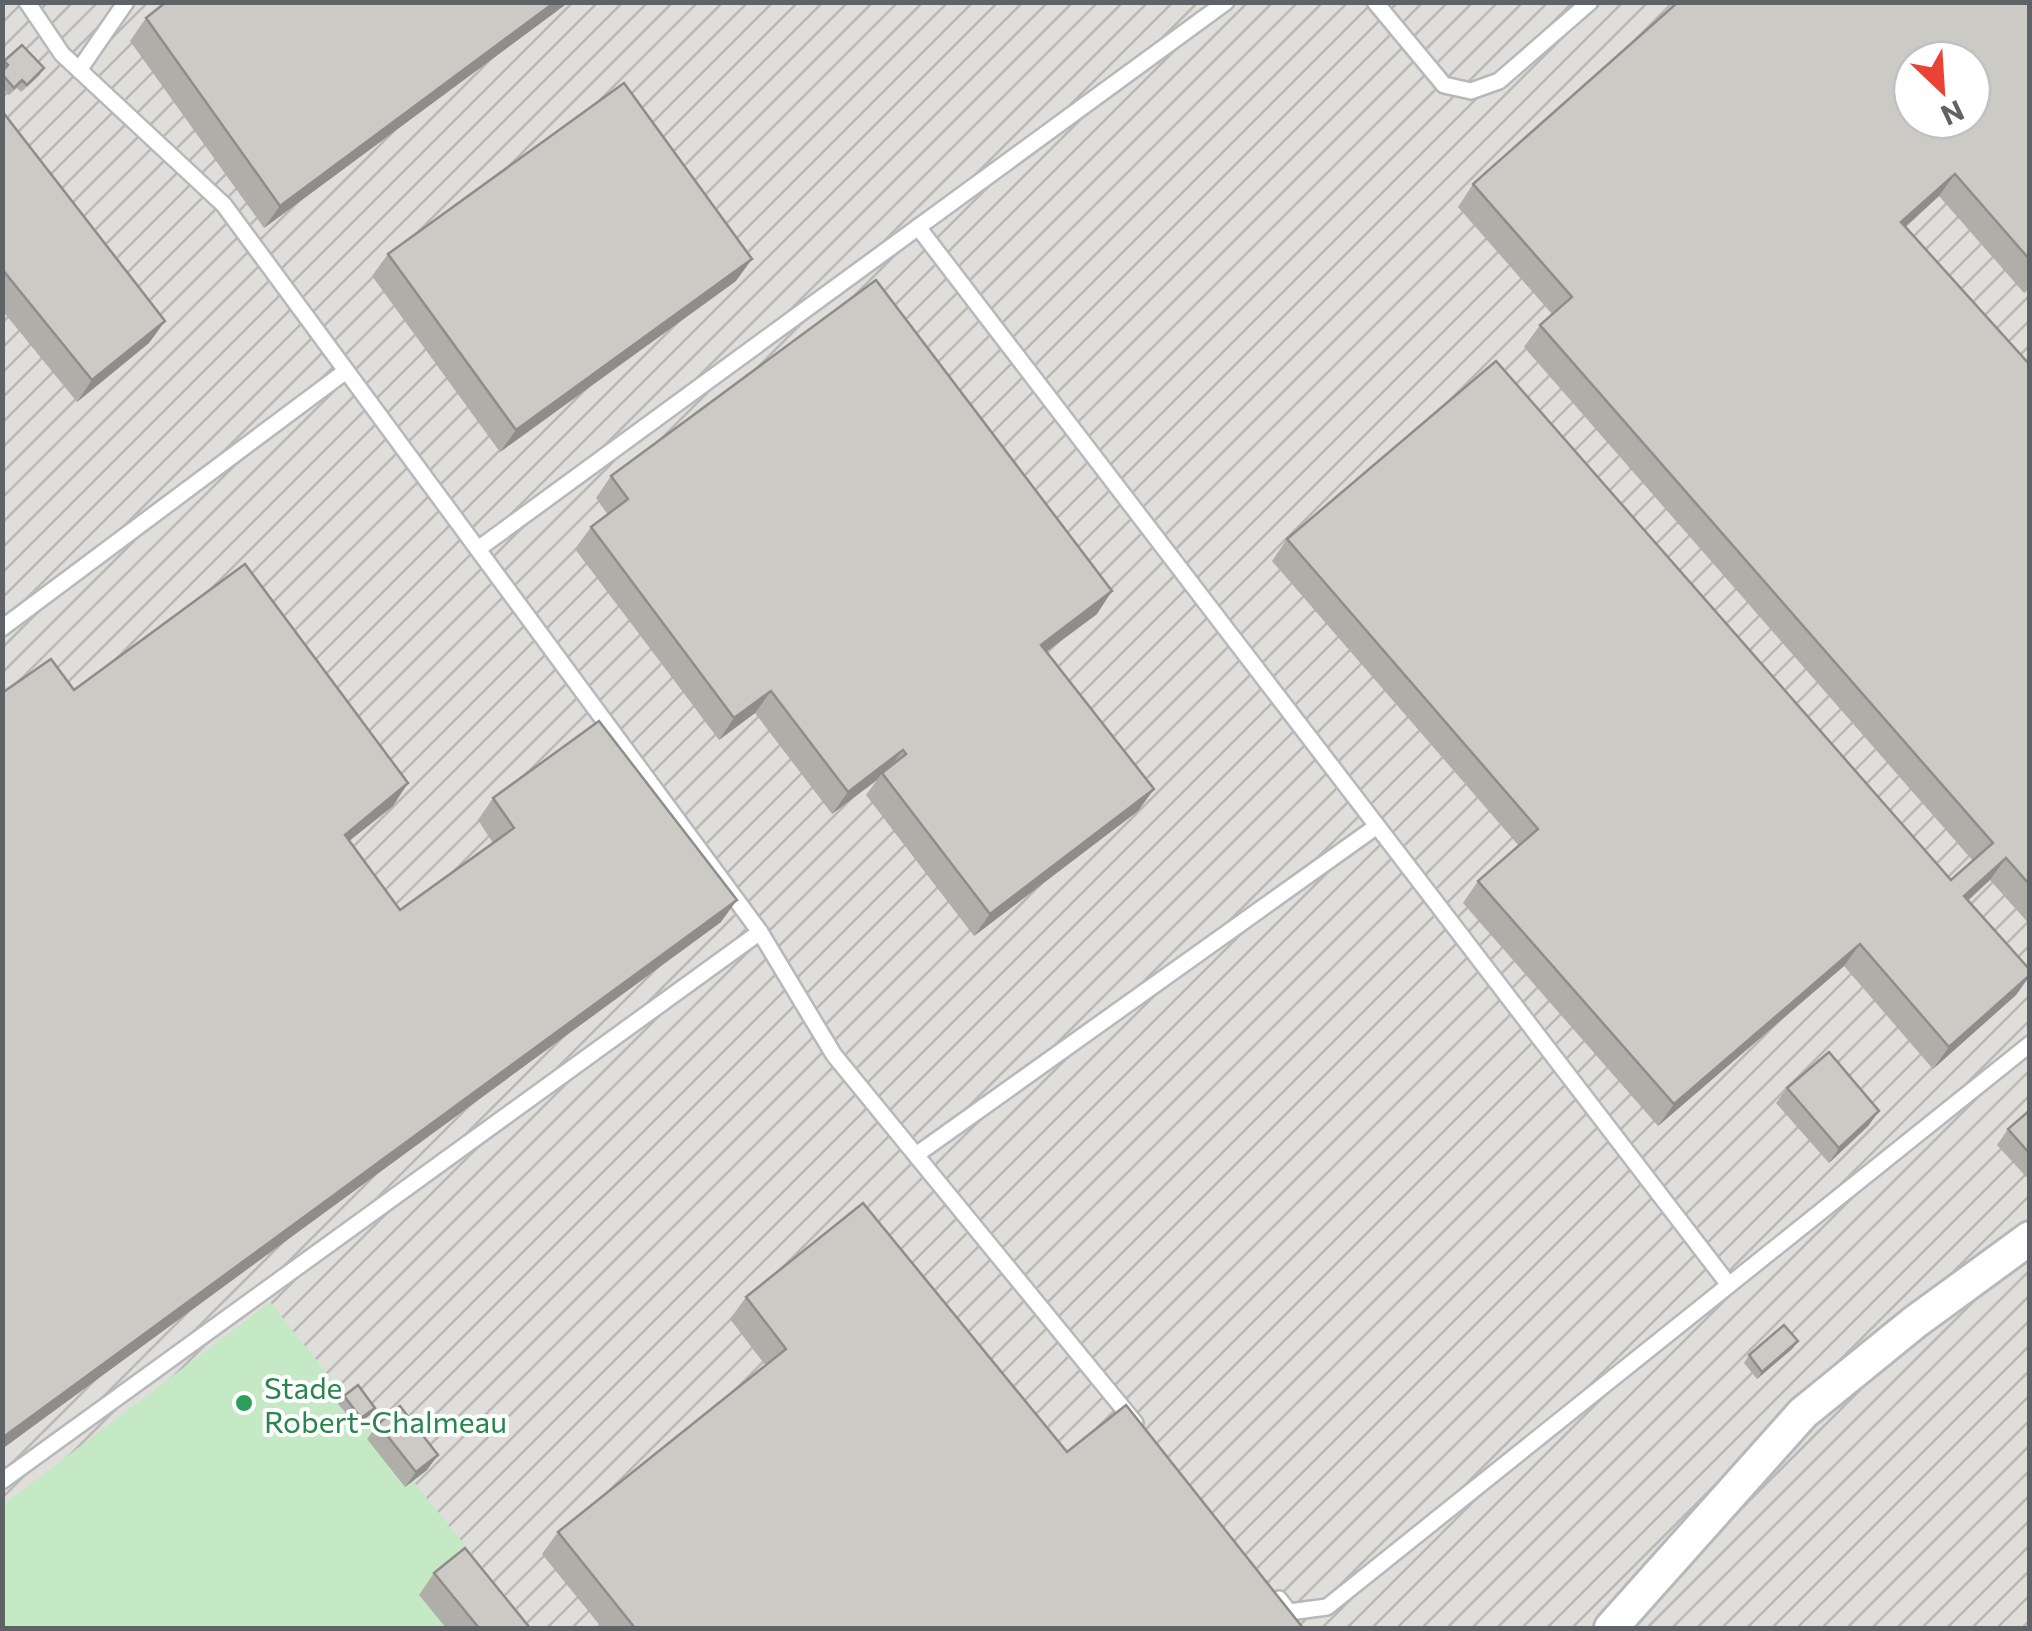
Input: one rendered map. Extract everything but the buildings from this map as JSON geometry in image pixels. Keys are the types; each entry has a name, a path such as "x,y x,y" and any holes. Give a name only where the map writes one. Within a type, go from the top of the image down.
{"street":[{"path":"1610,1628 1803,1412 1915,1322 2030,1238"}],"lane":[{"path":"26,2 62,54 224,205 760,932 834,1055 1140,1429"},
{"path":"78,70 126,2"},
{"path":"478,549 1226,2"},
{"path":"1375,2 1444,85 1471,91 1498,82 1590,2"},
{"path":"918,227 1729,1285"},
{"path":"2,628 346,370"},
{"path":"916,1155 1377,826"},
{"path":"2,1480 760,932"},
{"path":"1264,1581 1289,1612 1328,1606 2030,1044"}],"shaded area":[{"path":"3,3 2029,3 2029,1628 3,1628"}],"green space":[{"name":"Stade Robert-Chalmeau","path":"270,1302 531,1628 3,1628 3,1505"}],"place":[{"name":"Stade Robert-Chalmeau","path":"244,1403"}]}
